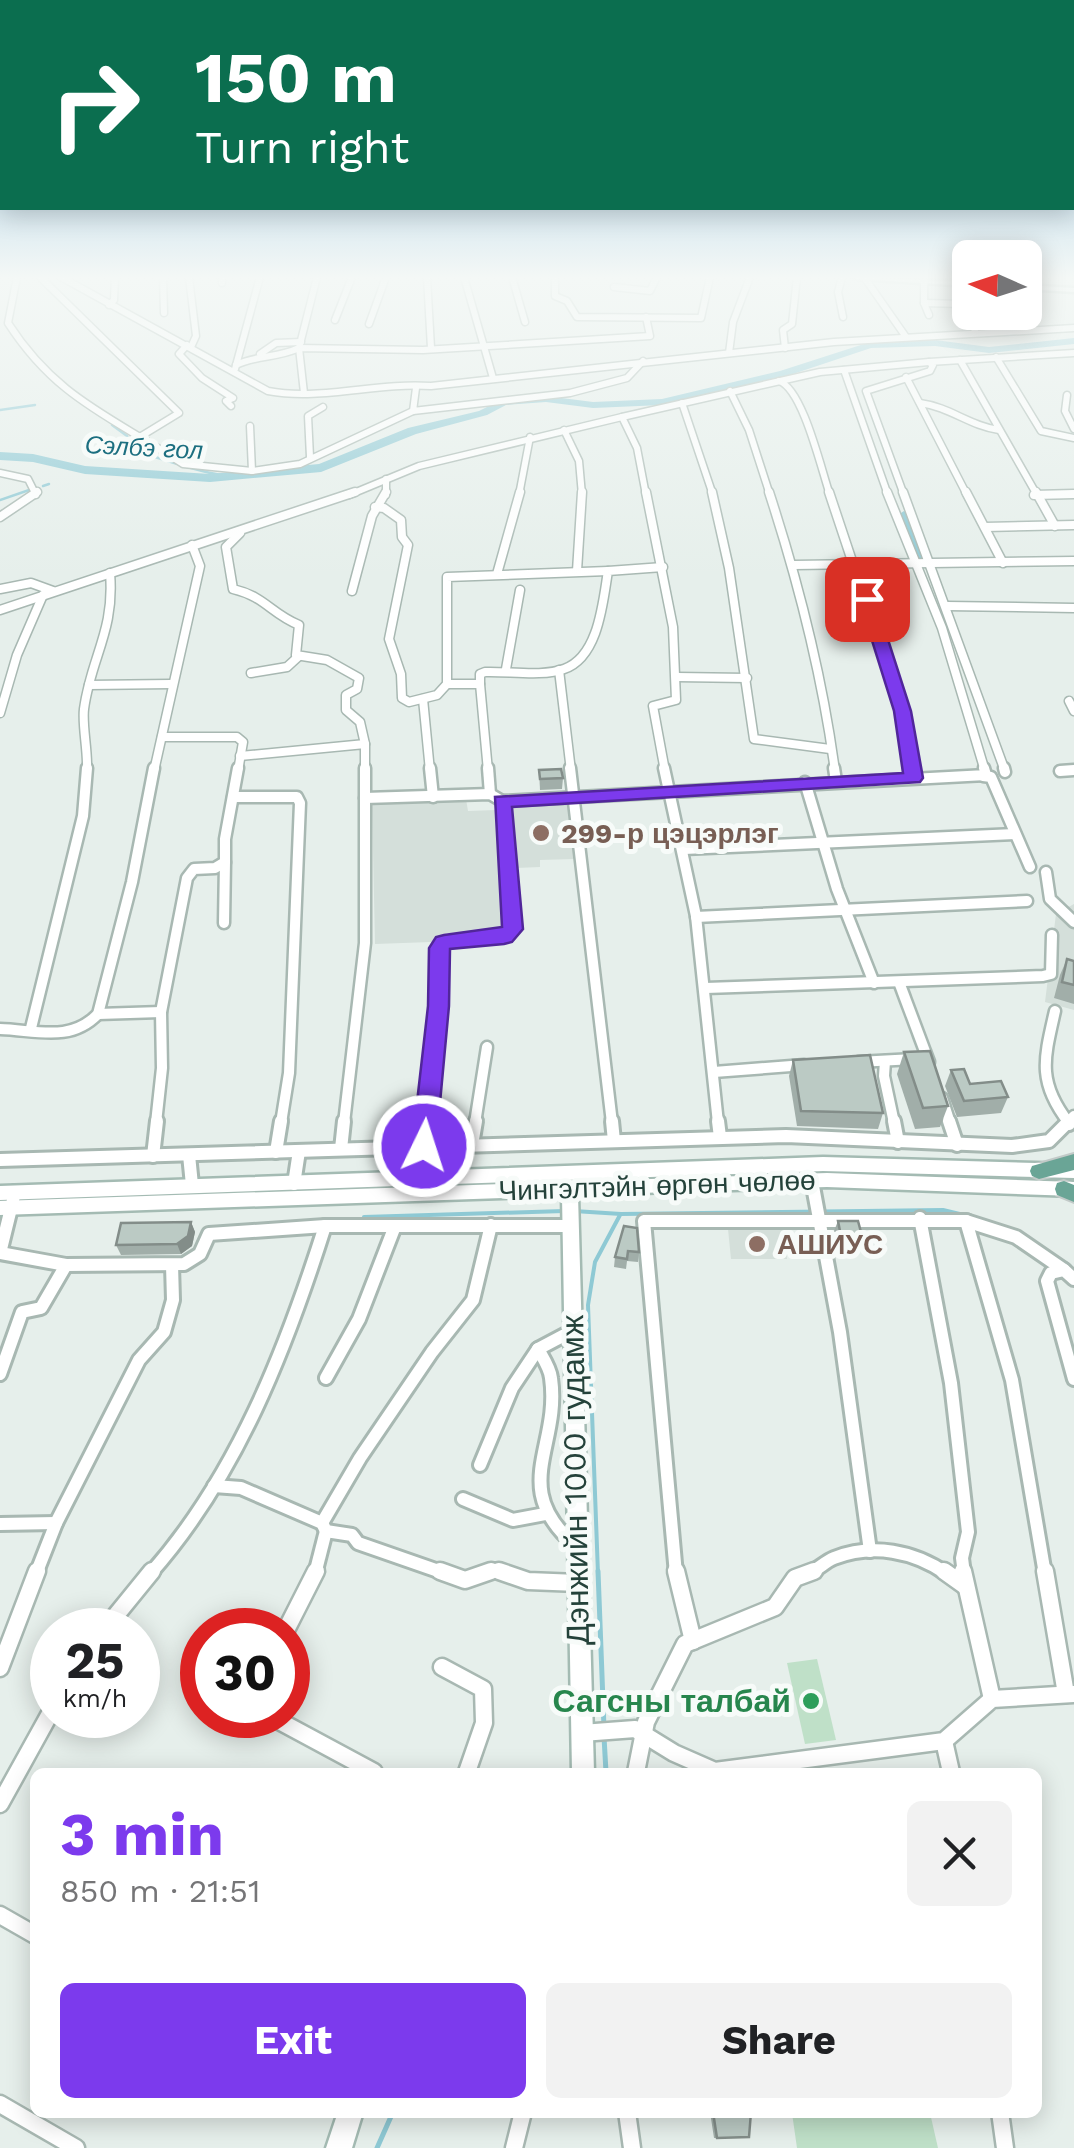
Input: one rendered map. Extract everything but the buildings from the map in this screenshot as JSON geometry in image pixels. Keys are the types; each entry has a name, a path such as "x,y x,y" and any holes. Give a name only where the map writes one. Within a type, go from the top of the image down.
{"main road":[{"path":"1039,1171 1074,1162"},
{"name":"Чингэлтэйн өргөн чөлөө","path":"7,1200 192,1185 823,1164 1074,1170"},
{"name":"Чингэлтэйн өргөн чөлөө","path":"7,1200 570,1208 924,1181 1071,1191"},
{"name":"Дэнжийн 1000 гудамж","path":"570,1208 583,1768"},
{"path":"339,2148 349,2118"}],"street":[{"path":"46,377 79,405 113,419 138,438 190,466 252,471 293,466 414,411 570,393 628,377"},
{"path":"138,438 179,414 142,377"},
{"path":"201,377 233,398 226,400 231,406"},
{"path":"248,377 268,392 304,393 406,384 416,388 501,377"},
{"path":"303,377 304,393"},
{"path":"0,610 430,462 626,422 682,403 801,377"},
{"path":"847,377 942,628 986,772 983,776"},
{"path":"905,377 870,387 866,394 948,606 1005,772"},
{"path":"906,377 1003,563"},
{"path":"969,377 1055,526"},
{"path":"1008,377 1041,431 1074,435 1065,410 1067,395"},
{"path":"778,381 788,384 798,400 854,562 902,711 914,778"},
{"path":"414,411 416,388"},
{"path":"730,392 749,430 788,557 794,565 822,678 836,781"},
{"path":"682,403 709,490 739,614 754,740 830,749"},
{"path":"920,403 944,406 973,424 999,430"},
{"path":"310,458 308,416 323,407"},
{"path":"626,422 664,567 677,677 675,703 653,704 661,760 684,849 696,917 720,1138"},
{"path":"250,426 252,471"},
{"path":"566,432 580,460 577,571"},
{"path":"497,574 527,467 530,439"},
{"path":"0,473 28,479 38,493 0,517"},
{"path":"352,591 375,507 386,494 386,479"},
{"path":"1034,495 1074,494"},
{"path":"375,507 384,508 400,520 402,537 408,545 389,639 401,674 402,698 409,702 437,695 447,684 447,576 664,567"},
{"path":"985,527 1074,525"},
{"path":"244,529 226,547 233,589 257,595 284,620 298,626 295,651 300,656 328,660 359,678 357,689 346,695 346,710 360,722 365,744 365,943 342,1149"},
{"path":"0,1028 31,1028 43,1034 75,1032 88,1027 98,1014 132,882 170,684 200,566 192,545"},
{"path":"794,565 1074,561"},
{"path":"490,794 480,674 575,666 589,643 608,571"},
{"path":"31,1028 83,816 88,744 83,712 113,606 110,572"},
{"path":"0,589 32,583 48,593"},
{"path":"506,669 520,590"},
{"path":"0,712 17,655 48,593"},
{"path":"948,606 1071,608 1074,625"},
{"path":"251,673 287,667 300,656"},
{"path":"559,670 614,1141"},
{"path":"677,677 746,678"},
{"path":"90,685 170,684"},
{"path":"447,684 480,684"},
{"path":"423,700 433,797"},
{"path":"1069,701 1074,712"},
{"path":"162,737 240,738 243,742 224,840 224,923"},
{"path":"976,742 994,741"},
{"path":"240,756 365,744"},
{"path":"1060,772 1074,770"},
{"path":"365,798 490,794 502,801 805,782 983,776 992,777 1030,867"},
{"path":"805,782 874,983"},
{"path":"233,797 296,796 300,803 289,1073 276,1152"},
{"path":"424,1146 440,948 444,942 504,937 512,929 502,801"},
{"path":"684,849 1015,834"},
{"path":"154,1156 162,1068 162,1012 187,878 194,869 215,868 225,862"},
{"path":"1046,872 1050,899 1074,922"},
{"path":"696,917 1026,900"},
{"path":"706,988 1007,979 1051,974 1052,935"},
{"path":"900,982 934,1076"},
{"path":"0,1160 720,1138 1012,1146 1049,1140 1071,1120 1050,1098 1042,1073 1046,1035 1055,1011"},
{"path":"98,1014 162,1012"},
{"path":"472,1145 487,1047"},
{"path":"836,1063 928,1059"},
{"path":"885,1061 889,1164"},
{"path":"714,1072 820,1063"},
{"path":"940,1092 957,1144"},
{"path":"819,1139 823,1164"},
{"path":"294,1184 299,1151"},
{"path":"189,1155 192,1185"},
{"path":"814,1189 870,1551"},
{"path":"7,1200 0,1253 66,1266 184,1264 200,1254 208,1234 325,1226 491,1225 570,1208"},
{"path":"692,1641 676,1576 644,1222 820,1218 966,1221 1016,1236 1069,1274"},
{"path":"920,1218 953,1402 968,1532 962,1558 965,1586 992,1699"},
{"path":"744,1768 944,1740 992,1699 1070,1694 1012,1380 966,1221"},
{"path":"298,1608 316,1574 324,1527 380,1428 473,1300 491,1225"},
{"path":"122,1608 189,1527 239,1440 304,1296 325,1226"},
{"path":"326,1378 359,1319 395,1226"},
{"path":"1,1662 56,1523 139,1360 164,1332 172,1300 172,1264"},
{"path":"0,1374 22,1312 41,1308 66,1266"},
{"path":"1069,1274 1051,1273 1047,1281 1074,1379"},
{"path":"480,1465 512,1388 538,1349 572,1331"},
{"path":"538,1349 551,1377 539,1473 545,1514 565,1539 577,1547"},
{"path":"214,1486 241,1488 324,1527 352,1535 358,1542 451,1577 465,1580 495,1570 528,1581 578,1583"},
{"path":"463,1500 511,1522 533,1521 545,1514"},
{"path":"0,1524 56,1523"},
{"path":"636,1768 640,1731 685,1644 774,1607 796,1578 821,1569 831,1559 870,1551 901,1552 930,1562 965,1586"},
{"path":"442,1667 482,1689 484,1723 468,1768"},
{"path":"581,1732 640,1731 706,1768"},
{"path":"0,1804 37,1738"},
{"path":"310,1738 367,1768"},
{"path":"944,1740 950,1768"},
{"path":"0,1915 30,1932"},
{"path":"0,2104 55,2132 76,2148"},
{"path":"514,2148 522,2118"},
{"path":"629,2118 632,2148"},
{"path":"1001,2118 1005,2148"}],"shaded area":[{"path":"466,799 468,811 496,810 503,931 447,933 431,942 375,944 372,802"},
{"name":"299-р цэцэрлэг","path":"567,800 574,859 540,860 540,867 516,868 508,804"},
{"path":"1074,904 1074,1010 1045,1002 1056,914"},
{"name":"АШИУС","path":"728,1229 783,1229 787,1259 731,1259"}],"green space":[{"name":"Сагсны талбай","path":"817,1659 836,1740 805,1744 787,1663"},
{"path":"793,2118 931,2118 938,2148 797,2148"}],"waterway":[{"name":"Сэлбэ гол","path":"0,456 33,458 85,470 210,478 321,468 412,431 483,413 503,402 662,402 769,377"},
{"name":"Сэлбэ гол","path":"0,410 35,405"},
{"name":"Сэлбэ гол","path":"112,425 127,436 130,450 226,476"},
{"path":"43,486 49,484"},
{"path":"0,500 32,489"},
{"path":"904,515 921,560"},
{"path":"574,1211 621,1214 943,1210 968,1216"},
{"path":"364,1217 564,1211"},
{"path":"598,1574 588,1305 595,1262 620,1215"},
{"path":"598,1571 604,1728"},
{"path":"604,1737 606,1768"},
{"path":"377,2148 390,2118"}],"place":[{"name":"299-р цэцэрлэг","path":"541,833"},
{"name":"АШИУС","path":"757,1244"},
{"name":"Сагсны талбай","path":"811,1701"}],"route":[{"path":"424,1146 440,948 444,942 504,937 512,929 502,801 914,778 902,711 867,599"}]}
